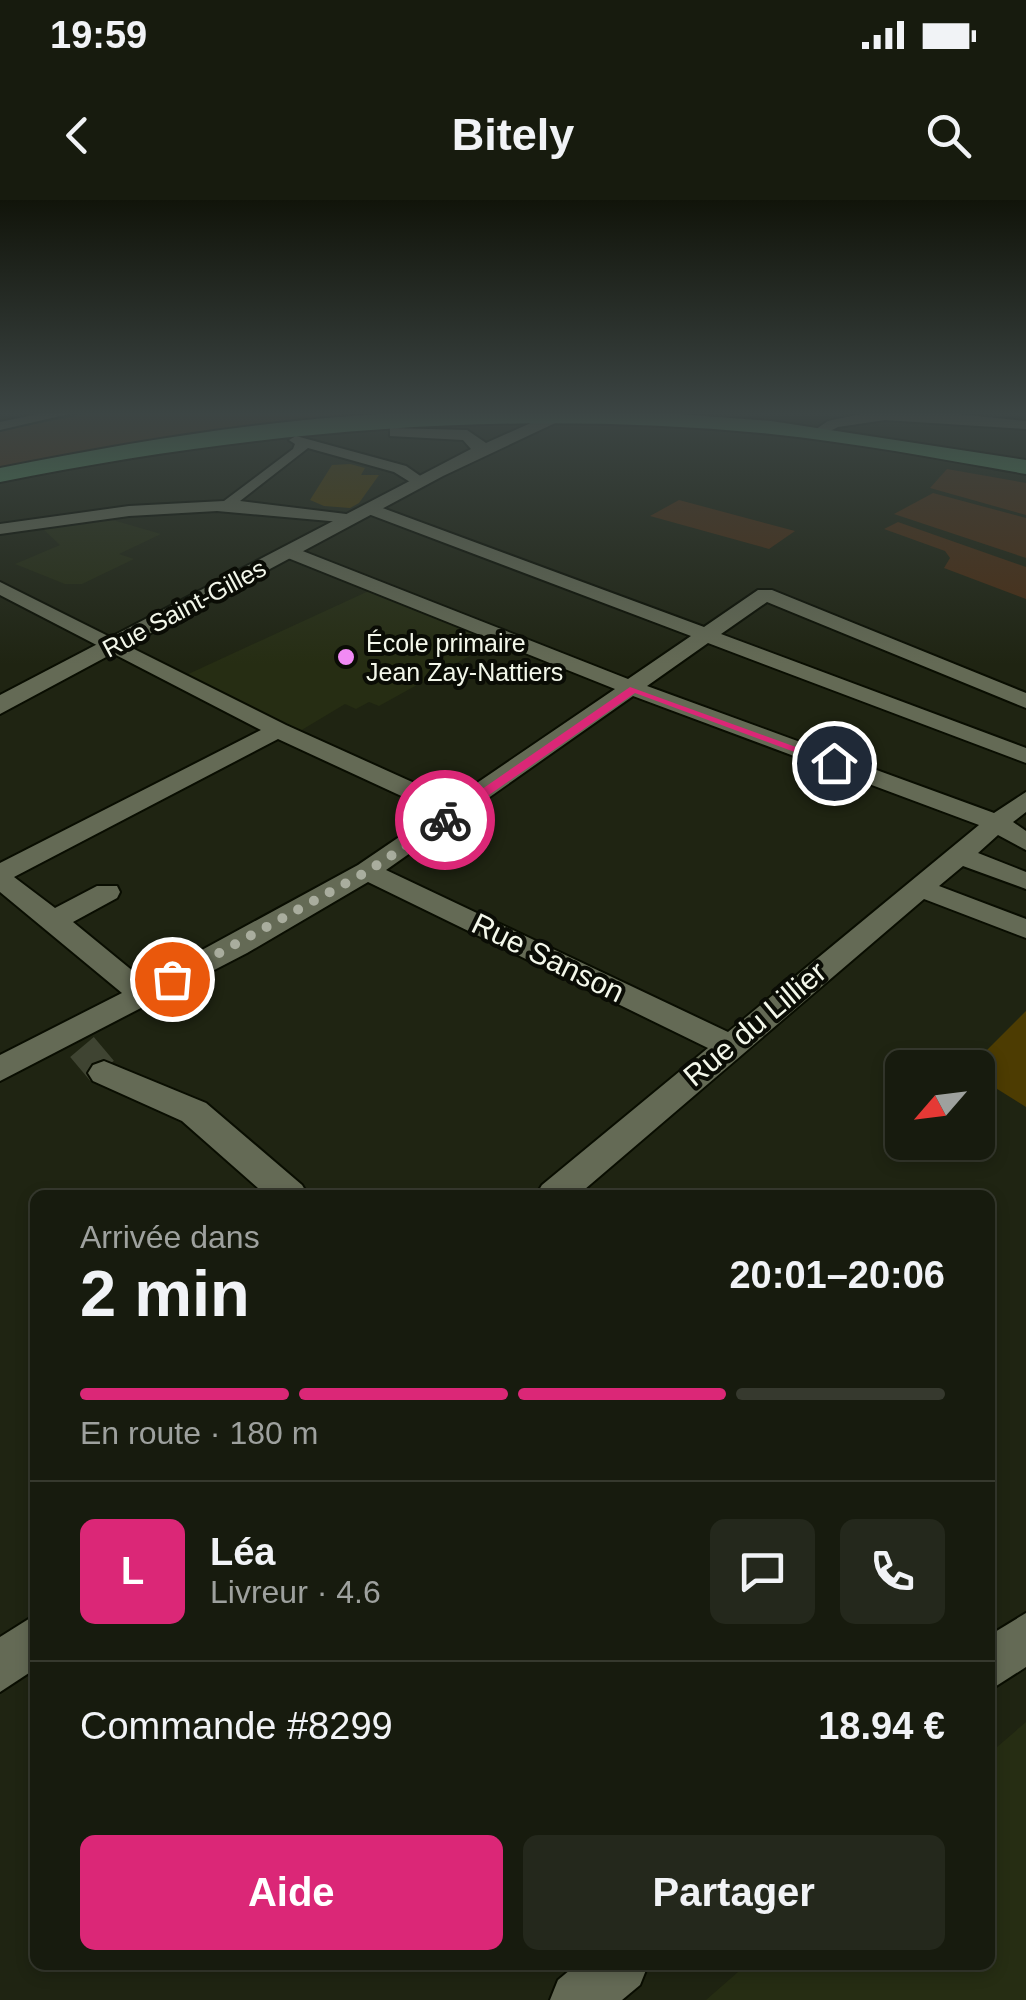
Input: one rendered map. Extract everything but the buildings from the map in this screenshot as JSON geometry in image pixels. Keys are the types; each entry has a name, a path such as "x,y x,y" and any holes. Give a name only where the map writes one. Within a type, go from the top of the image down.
{"street":[{"path":"231,506 236,496"},
{"name":"Rue Saint-Gilles","path":"0,706 393,496"},
{"path":"0,529 128,512 231,506 304,511 346,520"},
{"path":"370,508 1026,756"},
{"path":"290,552 634,689 997,823 1026,842"},
{"path":"0,588 278,730 457,812"},
{"path":"0,1069 75,1040 140,996 368,871 765,594 1026,702"},
{"path":"140,996 126,978 0,876 278,730"},
{"name":"Rue du Lillier","path":"560,1190 1026,799"},
{"path":"957,854 1026,882"},
{"name":"Rue Sanson","path":"368,871 729,1046"},
{"path":"917,887 1026,930"},
{"path":"56,919 108,892"},
{"path":"104,1073 194,1112 284,1190"},
{"path":"995,1662 1026,1636"},
{"path":"0,1668 30,1642"},
{"path":"578,2000 614,1970"}],"shaded area":[{"path":"927,496 944,496 1026,518 1026,558 894,514"},
{"path":"958,496 1026,496 1026,515"},
{"path":"679,500 795,531 769,549 650,516"},
{"path":"106,518 161,534 119,554 134,559 82,584 65,584 15,564 60,545 41,527"},
{"path":"898,522 1026,567 1026,599 944,568 950,558 945,551 884,529"},
{"name":"École primaire Jean Zay-Nattiers","path":"373,589 493,643 379,706 369,702 356,709 345,704 300,731 184,676"},
{"path":"1026,1722 1026,2000 706,2000 740,1970 995,1970 995,1749"}],"tunnel":[{"path":"82,1047 104,1073"}],"way so far":[{"path":"172,979 368,871 445,820"}],"place":[{"name":"École primaire Jean Zay-Nattiers","path":"346,657"}],"route":[{"path":"445,820 634,689 834,763"}]}
